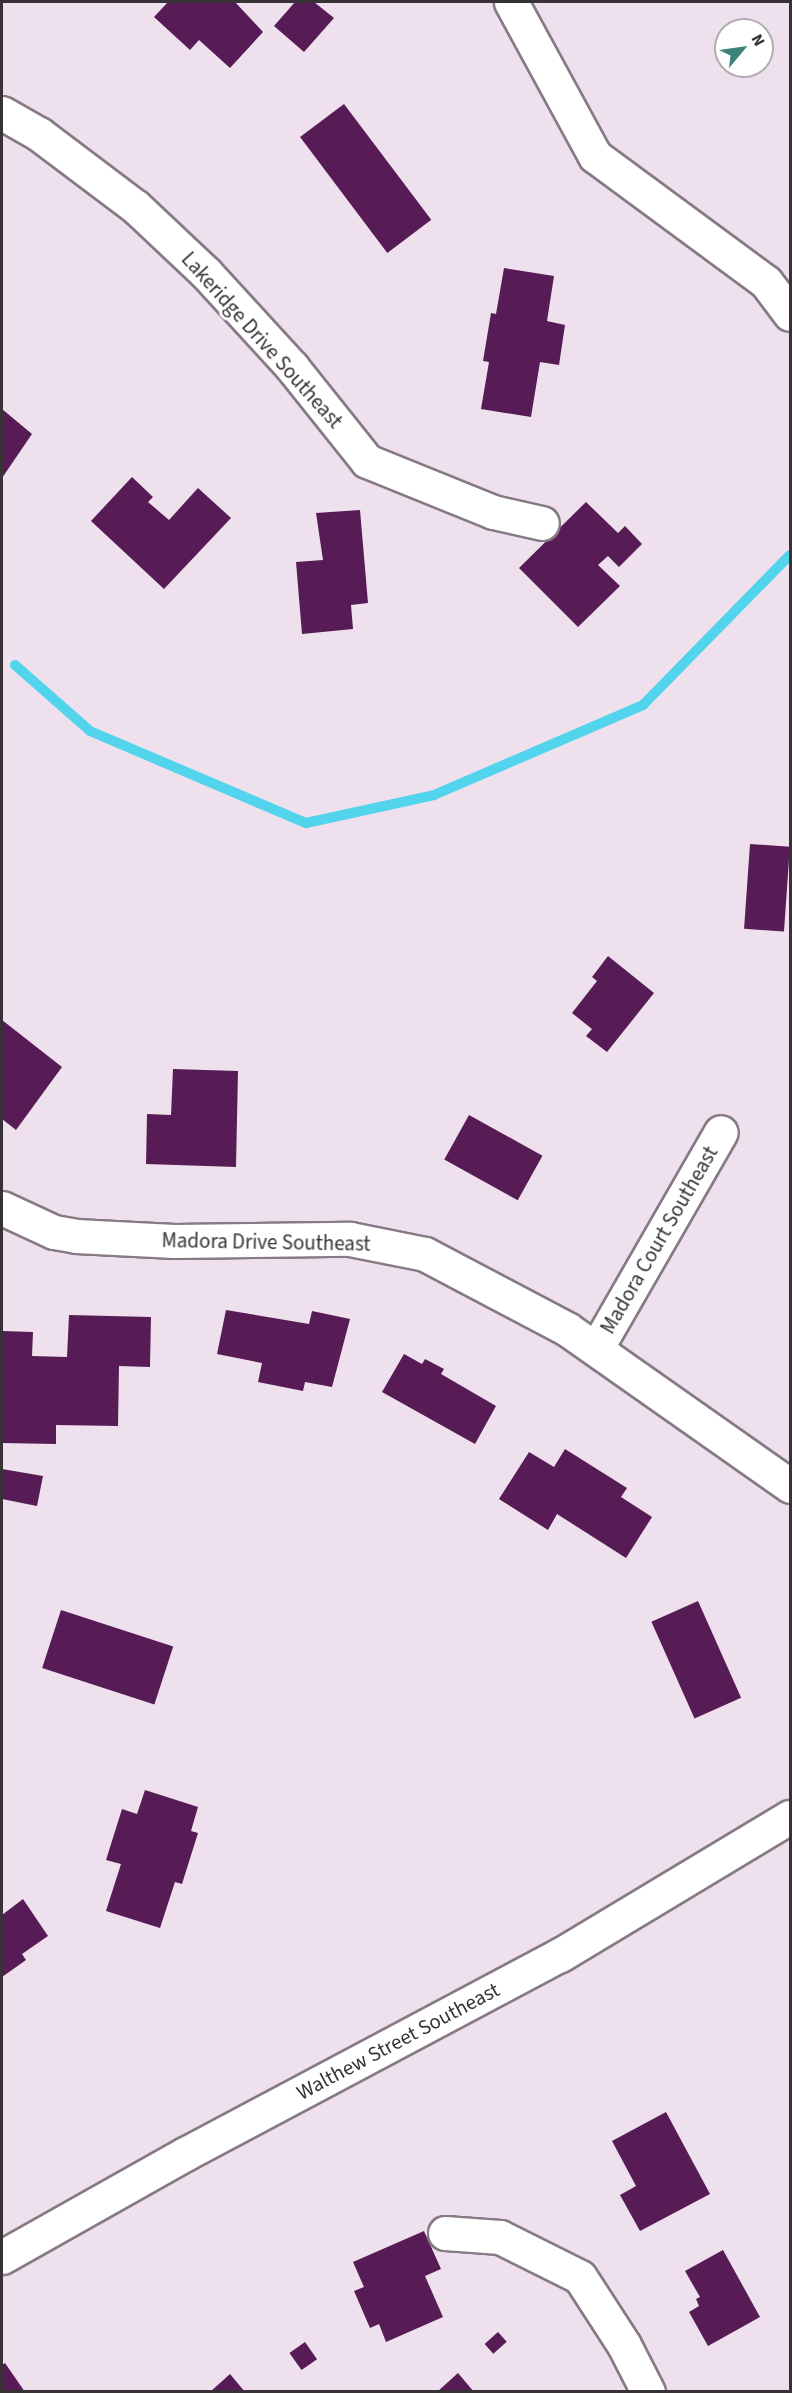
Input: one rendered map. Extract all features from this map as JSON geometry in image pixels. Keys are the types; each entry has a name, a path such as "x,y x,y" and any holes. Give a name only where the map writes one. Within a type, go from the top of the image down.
{"street":[{"path":"511,2 595,156 766,282 790,314"},
{"name":"Lakeridge Drive Southeast","path":"2,113 39,134 136,207 175,243 292,367 367,461 493,512 542,523"},
{"name":"Madora Court Southeast","path":"596,1349 721,1132"},
{"name":"Madora Drive Southeast","path":"2,1208 54,1232 76,1236 174,1241 350,1239 425,1254 567,1329 790,1486"},
{"name":"Walthew Street Southeast","path":"2,2257 185,2154 560,1955 790,1817"},
{"path":"445,2233 500,2237 580,2277 624,2345 648,2391"}],"building":[{"path":"168,2 235,2 263,32 230,68 199,40 190,50 154,17"},
{"path":"295,2 314,2 334,18 304,52 274,26"},
{"path":"344,104 431,220 387,253 300,137"},
{"path":"504,268 554,276 547,321 565,325 559,365 540,362 531,417 481,409 489,362 483,361 491,313 496,314"},
{"path":"2,409 32,434 2,478"},
{"path":"132,477 153,497 148,502 169,520 198,488 231,518 164,589 91,521"},
{"path":"586,502 618,533 625,526 642,544 619,567 608,556 598,565 620,586 578,627 519,568"},
{"path":"360,510 368,603 351,605 353,629 302,634 296,562 323,560 316,513"},
{"path":"750,844 790,847 784,932 744,929"},
{"path":"608,956 654,993 607,1052 586,1036 592,1029 572,1013 597,981 592,977"},
{"path":"2,1020 62,1067 16,1130 2,1119"},
{"path":"173,1069 238,1071 236,1167 146,1164 147,1114 171,1115"},
{"path":"469,1115 542,1156 518,1200 444,1160"},
{"path":"226,1310 309,1324 312,1311 350,1319 332,1387 305,1382 303,1391 258,1382 262,1363 217,1354"},
{"path":"69,1315 151,1317 150,1367 119,1366 118,1426 56,1425 56,1444 2,1443 2,1331 33,1332 32,1356 67,1357"},
{"path":"404,1354 422,1364 425,1359 444,1369 441,1374 496,1406 475,1444 382,1392"},
{"path":"565,1449 627,1488 621,1497 652,1517 626,1558 557,1514 548,1530 499,1499 529,1452 554,1467"},
{"path":"2,1469 43,1476 37,1506 2,1499"},
{"path":"698,1601 741,1698 695,1719 651,1622"},
{"path":"61,1610 173,1646 154,1704 42,1668"},
{"path":"145,1790 198,1807 191,1831 198,1833 182,1884 175,1882 160,1928 106,1911 121,1864 106,1860 122,1809 137,1814"},
{"path":"23,1899 48,1936 22,1954 26,1960 2,1977 2,1915"},
{"path":"666,2112 710,2194 640,2231 620,2195 636,2186 612,2141"},
{"path":"424,2231 441,2269 425,2276 443,2317 386,2342 379,2324 370,2328 354,2291 364,2287 353,2262"},
{"path":"723,2250 760,2317 708,2346 689,2312 699,2306 696,2299 700,2297 685,2271"},
{"path":"498,2332 507,2342 493,2354 485,2344"},
{"path":"305,2342 317,2359 301,2370 289,2353"},
{"path":"5,2363 25,2392 2,2392 2,2365"},
{"path":"458,2373 474,2392 437,2392"},
{"path":"230,2374 245,2392 210,2392"}],"waterway":[{"path":"15,665 90,731 306,823 434,795 643,705 790,555"}]}
